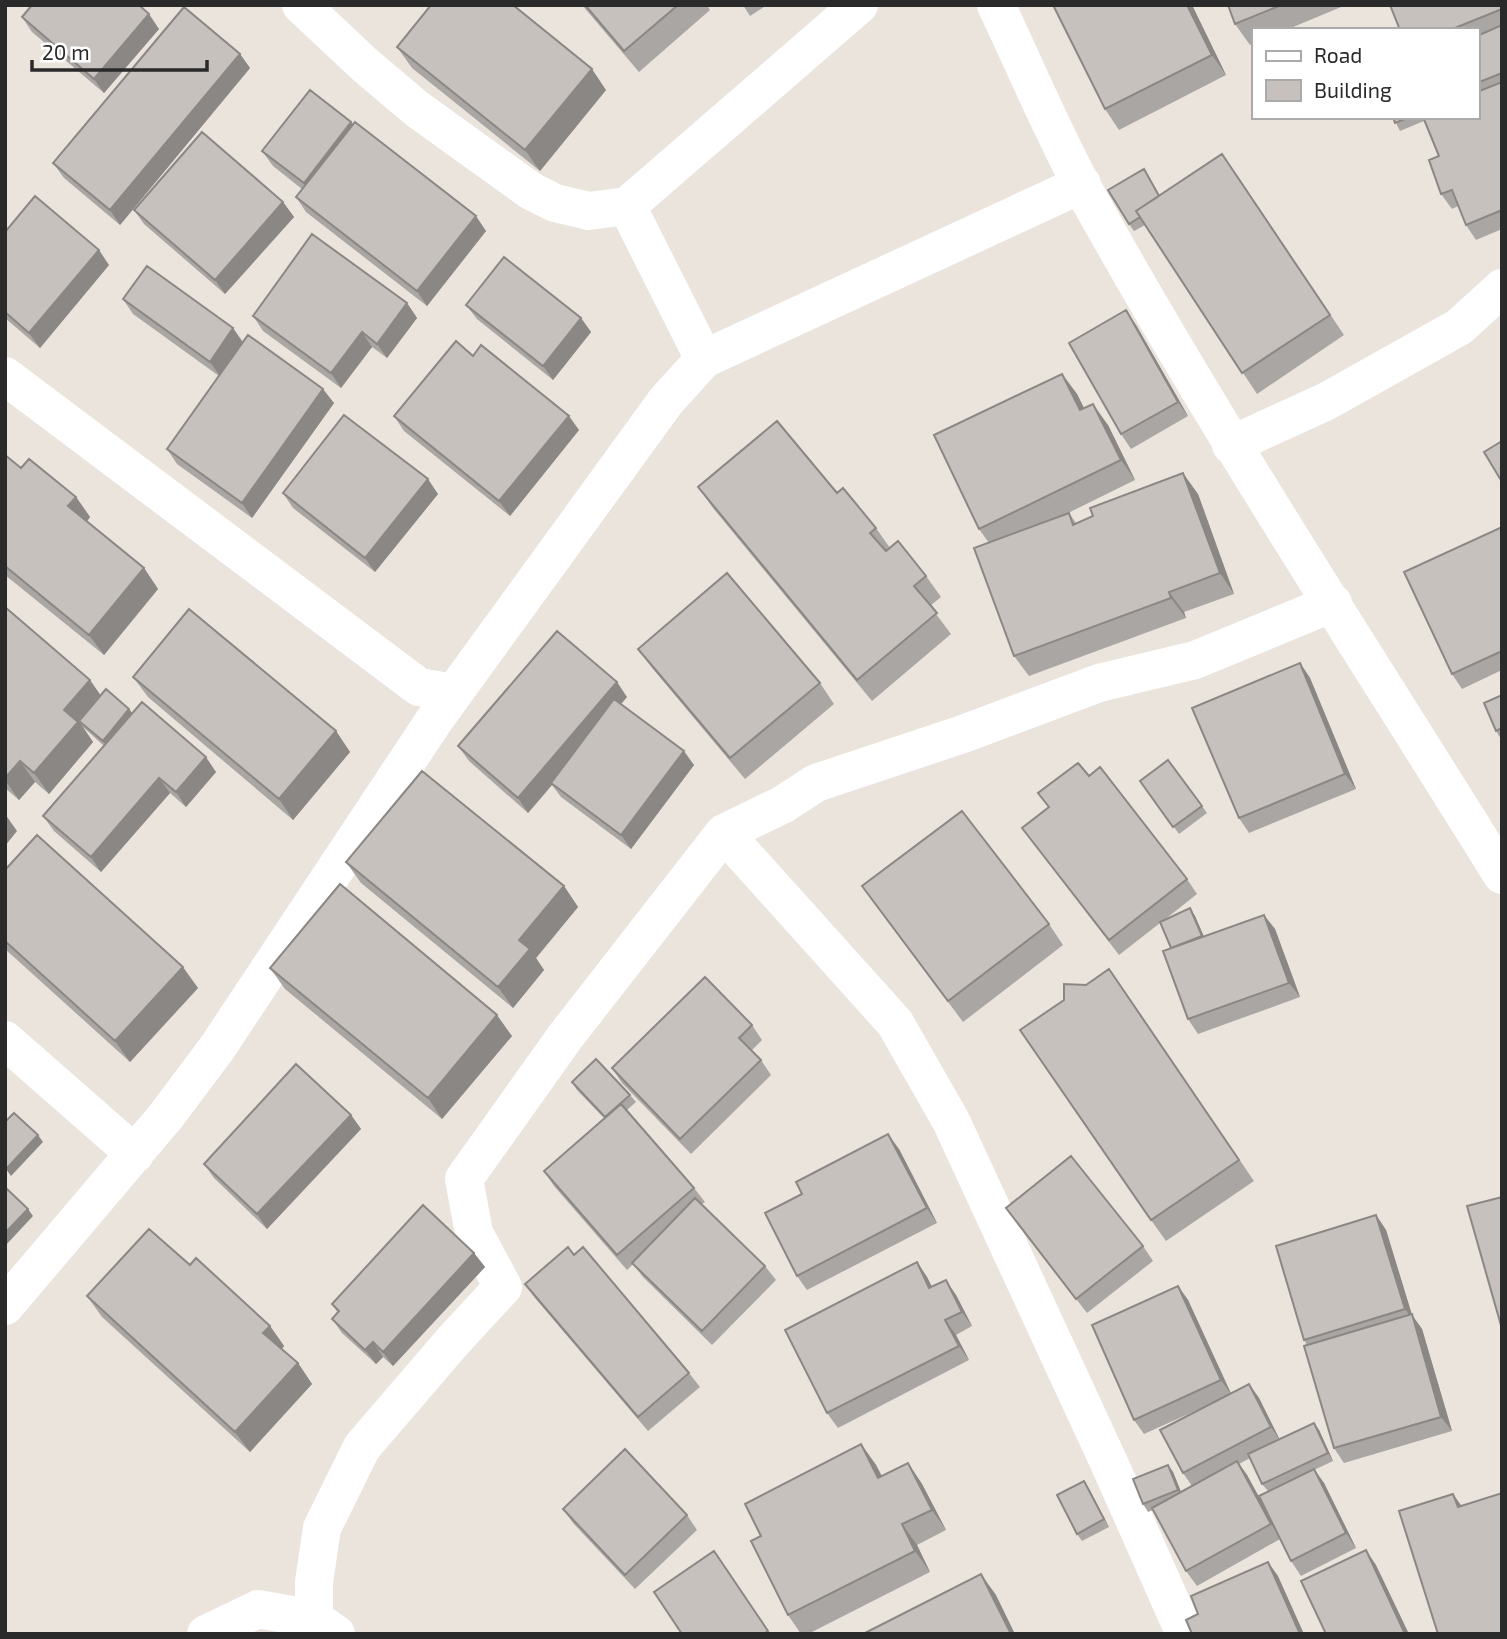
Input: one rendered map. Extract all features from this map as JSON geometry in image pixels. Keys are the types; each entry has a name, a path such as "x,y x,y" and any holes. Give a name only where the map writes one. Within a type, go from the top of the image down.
{"street":[{"path":"301,5 417,109 531,191 555,203 589,211 627,206 859,5"},
{"path":"996,5 1082,184 1231,445 1502,875"},
{"path":"5,1306 135,1154 217,1048 436,700 666,401 704,359 1082,184"},
{"path":"627,206 704,359"},
{"path":"1231,445 1327,401 1459,327 1502,288"},
{"path":"5,376 436,700"},
{"path":"206,1634 258,1609 325,1626 314,1582 322,1528 362,1447 453,1340 503,1287 474,1233 464,1179 565,1037 723,833 782,806 816,783 964,734 1099,683 1195,660 1333,603"},
{"path":"723,833 895,1023 951,1121 1185,1634"},
{"path":"5,1040 135,1154"}],"building":[{"path":"32,5 139,5 149,14 94,79 22,17"},
{"path":"431,5 513,5 592,69 525,150 397,47"},
{"path":"585,5 678,5 624,51"},
{"path":"1053,5 1187,5 1212,55 1105,109"},
{"path":"1228,5 1281,5 1235,24"},
{"path":"1390,5 1502,5 1502,9 1455,28 1399,28"},
{"path":"184,7 240,54 110,210 53,163"},
{"path":"1502,25 1502,73 1479,82 1479,35"},
{"path":"1502,82 1502,210 1466,225 1452,190 1441,194 1429,160 1439,156 1424,119 1479,119 1479,91"},
{"path":"310,90 351,122 304,183 262,151"},
{"path":"355,122 476,216 417,291 296,197"},
{"path":"202,132 283,202 215,280 134,210"},
{"path":"1222,154 1330,315 1242,373 1136,211"},
{"path":"1144,169 1159,196 1136,211 1140,217 1129,224 1108,190"},
{"path":"35,196 99,250 29,333 5,312 5,232"},
{"path":"312,234 407,303 377,344 362,332 331,373 253,316"},
{"path":"504,257 581,318 543,366 466,305"},
{"path":"147,266 233,328 210,362 123,299"},
{"path":"1126,310 1178,402 1121,434 1069,343"},
{"path":"248,335 323,389 242,503 167,449"},
{"path":"456,341 473,356 481,345 569,416 499,501 394,416"},
{"path":"1062,374 1080,410 1093,404 1121,460 979,529 934,435"},
{"path":"344,415 428,479 365,558 283,493"},
{"path":"777,421 837,493 843,488 876,528 870,533 886,551 898,541 926,576 914,586 937,613 857,680 698,487"},
{"path":"1502,441 1502,482 1484,452"},
{"path":"5,455 21,468 29,459 76,497 68,506 144,568 89,635 5,566"},
{"path":"1183,473 1220,573 1169,592 1171,598 1014,656 974,548 1069,513 1073,525 1093,516 1090,508"},
{"path":"1502,527 1502,651 1452,674 1404,572"},
{"path":"727,573 820,683 730,758 638,649"},
{"path":"5,607 90,680 64,710 78,722 34,773 20,761 5,778"},
{"path":"189,609 336,731 279,799 133,677"},
{"path":"557,631 617,682 518,798 458,746"},
{"path":"1300,663 1345,774 1239,818 1192,708"},
{"path":"106,689 129,709 103,741 79,721"},
{"path":"1502,695 1502,728 1496,731 1484,703"},
{"path":"614,699 684,751 621,835 551,783"},
{"path":"142,702 206,757 176,792 159,778 91,857 43,816"},
{"path":"1168,760 1202,806 1173,827 1140,781"},
{"path":"1078,763 1089,776 1100,767 1187,879 1109,940 1022,828 1049,807 1038,793"},
{"path":"422,771 564,886 519,940 530,949 498,987 346,862"},
{"path":"962,811 1049,924 948,1001 862,886"},
{"path":"37,835 183,967 115,1041 5,941 5,870"},
{"path":"340,884 497,1015 428,1098 270,968"},
{"path":"1190,908 1202,936 1171,948 1160,922"},
{"path":"1264,915 1289,983 1188,1019 1163,951"},
{"path":"1109,969 1239,1160 1151,1220 1020,1030 1064,1000 1064,984 1086,985"},
{"path":"705,977 752,1025 739,1038 761,1060 680,1139 612,1068"},
{"path":"596,1059 630,1095 605,1117 572,1082"},
{"path":"296,1064 351,1115 257,1214 204,1164"},
{"path":"621,1104 694,1188 617,1255 544,1171"},
{"path":"14,1113 38,1135 6,1169 5,1122"},
{"path":"888,1134 927,1208 797,1276 765,1213 802,1194 796,1182"},
{"path":"1071,1156 1143,1246 1076,1299 1006,1208"},
{"path":"7,1189 28,1209 5,1233 5,1191"},
{"path":"1502,1197 1502,1329 1467,1206"},
{"path":"695,1198 765,1266 702,1331 632,1263"},
{"path":"423,1205 474,1253 383,1352 373,1342 365,1350 332,1319 339,1311 332,1304"},
{"path":"1376,1215 1405,1309 1304,1340 1276,1246"},
{"path":"149,1229 190,1265 196,1258 270,1326 263,1333 298,1363 235,1432 87,1296"},
{"path":"568,1247 574,1255 583,1247 689,1373 638,1417 525,1284"},
{"path":"917,1262 929,1288 946,1280 962,1312 945,1320 959,1346 827,1413 785,1330"},
{"path":"1178,1286 1221,1380 1134,1420 1092,1325"},
{"path":"1412,1314 1441,1417 1334,1448 1304,1346"},
{"path":"1249,1384 1271,1427 1183,1473 1160,1430"},
{"path":"1314,1423 1328,1453 1262,1484 1248,1454"},
{"path":"861,1444 878,1478 908,1463 932,1510 902,1524 915,1551 788,1615 751,1541 761,1536 745,1504"},
{"path":"625,1449 687,1515 625,1575 563,1509"},
{"path":"1237,1461 1271,1524 1186,1571 1152,1508"},
{"path":"1168,1465 1178,1490 1143,1504 1133,1479"},
{"path":"1314,1469 1346,1533 1291,1561 1259,1496"},
{"path":"1084,1481 1104,1519 1077,1534 1057,1495"},
{"path":"1502,1493 1502,1634 1438,1634 1399,1511 1453,1494 1458,1507"},
{"path":"1366,1550 1405,1634 1326,1634 1301,1581"},
{"path":"714,1551 768,1631 764,1634 682,1634 654,1592"},
{"path":"1268,1562 1300,1634 1192,1634 1186,1620 1198,1614 1191,1596"},
{"path":"981,1574 1011,1634 863,1634"}]}
